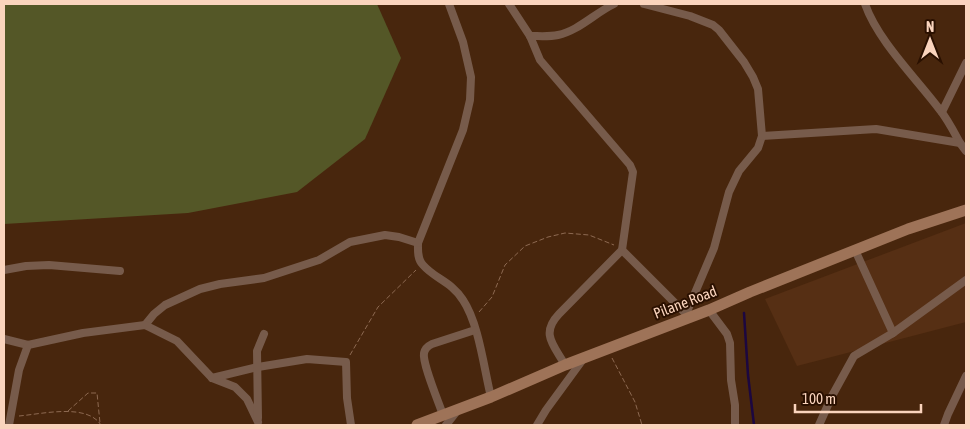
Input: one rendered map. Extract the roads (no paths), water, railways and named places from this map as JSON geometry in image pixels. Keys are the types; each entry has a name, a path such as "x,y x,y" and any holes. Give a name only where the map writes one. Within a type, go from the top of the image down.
{"main road":[{"name":"Pilane Road","path":"417,425 445,420 459,409 687,315 709,310 908,229 966,210"}],"street":[{"path":"449,4 463,42 471,77 470,100 463,130 418,243 418,255 422,264 450,284 463,300 473,321 491,397"},
{"path":"509,4 530,36 540,60 630,165 633,172 622,250 552,321 548,328 549,336 565,365"},
{"path":"530,36 550,36 571,30 601,10 614,4"},
{"path":"622,250 687,315 714,248 729,192 739,170 758,148 762,136 758,89 754,77 719,30 713,25 690,16 658,5 644,4"},
{"path":"865,4 870,18 942,112 966,151"},
{"path":"942,112 966,64"},
{"path":"762,136 876,129 960,143"},
{"path":"145,325 165,305 200,289 220,284 264,278 319,260 350,242 385,236 399,237 418,243"},
{"path":"855,250 893,333"},
{"path":"4,270 26,266 49,265 120,271"},
{"path":"820,425 832,396 854,356 893,333 966,280"},
{"path":"709,310 727,334 730,343 735,425"},
{"path":"4,339 28,345 82,333 145,325 177,341 212,378 235,387 247,399 258,423"},
{"path":"445,420 424,361 424,351 426,347 432,344 475,330"},
{"path":"258,423 257,351 264,334"},
{"path":"9,425 19,370 28,345"},
{"path":"536,425 584,358"},
{"path":"212,378 258,367 307,359 346,362 350,425"},
{"path":"944,425 966,376"},
{"path":"958,395 966,399"}],"waterway":[{"path":"744,313 748,375 754,425"}]}
